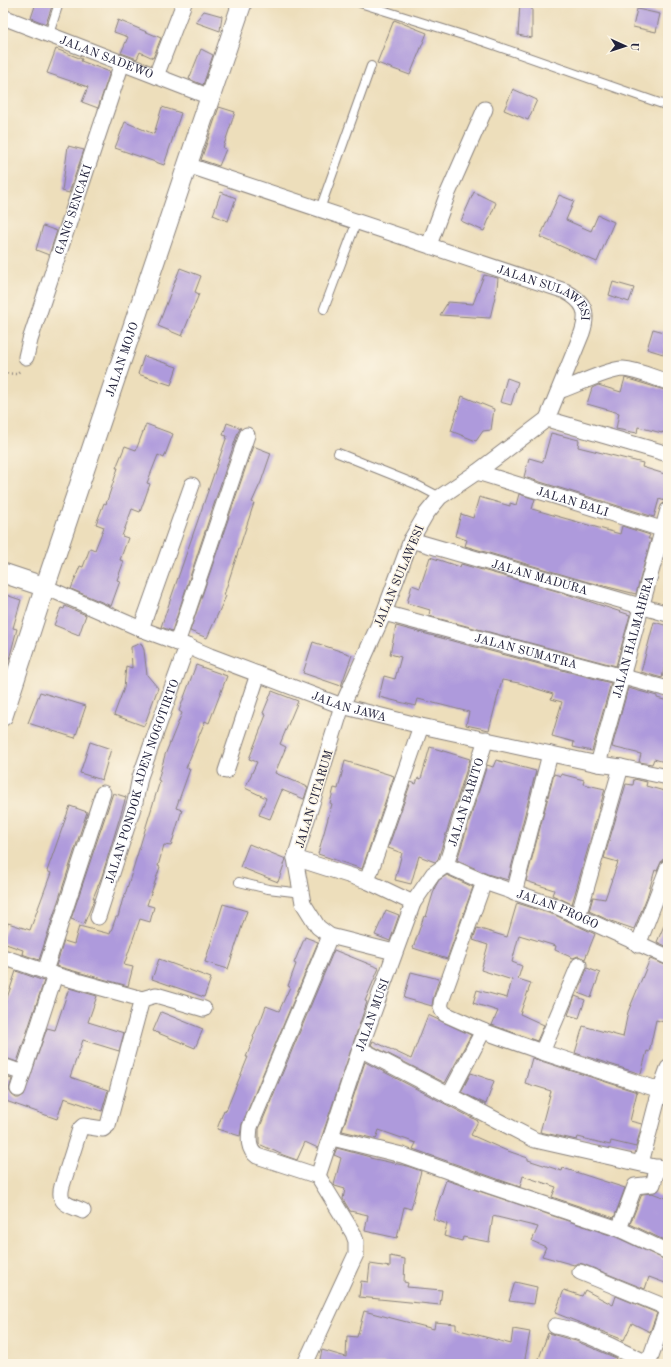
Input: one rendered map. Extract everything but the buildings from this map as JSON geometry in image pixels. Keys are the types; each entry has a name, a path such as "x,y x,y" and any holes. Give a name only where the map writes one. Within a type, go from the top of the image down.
{"street":[{"path":"156,76 184,3"},
{"name":"JALAN MOJO","path":"3,716 242,3"},
{"name":"JALAN SADEWO","path":"3,17 210,97"},
{"name":"GANG SENCAKI","path":"26,357 30,340 122,63"},
{"path":"429,245 448,193 485,109"},
{"name":"JALAN SULAWESI","path":"187,165 565,291 576,297 585,312 586,322 547,419 477,472 440,497 426,514 411,540 384,613 342,706"},
{"path":"559,391 623,369 668,382"},
{"path":"547,419 668,454"},
{"name":"JALAN PONDOK ADEN NOGOTIRTO","path":"98,917 135,802 140,777 246,435"},
{"name":"JALAN BALI","path":"477,472 665,530"},
{"path":"141,630 192,485"},
{"name":"JALAN HALMAHERA","path":"598,764 641,607 665,530 668,510"},
{"name":"JALAN MADURA","path":"411,540 668,614"},
{"path":"3,573 45,587"},
{"name":"JALAN JAWA","path":"45,587 141,630 182,644 342,706 420,726 598,764 621,767 668,777"},
{"name":"JALAN SUMATRA","path":"384,613 668,689"},
{"path":"226,771 258,674"},
{"name":"JALAN CITARUM","path":"342,706 296,858 303,903 318,927 330,936 394,952"},
{"path":"367,881 420,726"},
{"name":"JALAN BARITO","path":"446,865 486,739"},
{"path":"514,893 550,754"},
{"path":"578,917 621,767"},
{"path":"18,1089 50,973 104,793"},
{"path":"296,858 367,881 413,903"},
{"name":"JALAN PROGO","path":"446,865 484,882 558,908 668,957"},
{"name":"JALAN MUSI","path":"318,1176 332,1138 360,1049 413,903 433,874 446,865"},
{"path":"638,944 668,867"},
{"path":"484,882 440,1003 442,1011 445,1014 483,1031 542,1052 660,1090"},
{"path":"305,1364 356,1254 356,1241 349,1224 318,1176 257,1156 250,1148 249,1137 250,1126 330,936"},
{"path":"3,957 50,973 142,999 156,995 204,1009"},
{"path":"542,1052 579,965"},
{"path":"83,1211 63,1202 60,1199 62,1186 80,1129 83,1126 103,1129 108,1125 142,999"},
{"path":"449,1096 464,1070 483,1031"},
{"path":"360,1049 535,1140 663,1168 653,1184 635,1186 619,1229"},
{"path":"3,1066 23,1073"},
{"path":"641,1163 660,1090 668,1068"},
{"path":"332,1138 402,1155 619,1229 668,1252"},
{"path":"554,1326 570,1328 588,1335 648,1364 668,1308 580,1272"}],"lane":[{"path":"49,34 59,3"},
{"path":"360,3 485,42 668,106"},
{"path":"320,209 371,66"},
{"path":"324,309 357,221"},
{"path":"338,453 415,484 440,497"},
{"path":"239,882 268,889 302,893"}]}
